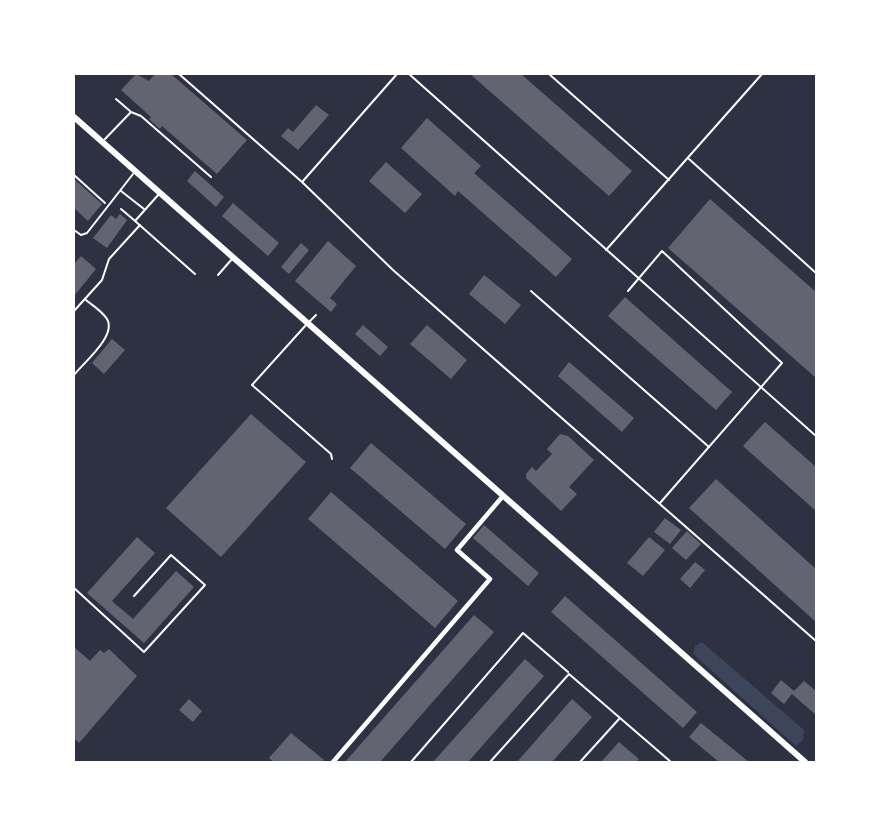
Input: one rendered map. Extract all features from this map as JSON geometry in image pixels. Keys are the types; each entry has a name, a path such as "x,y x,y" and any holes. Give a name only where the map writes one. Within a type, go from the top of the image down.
{"main road":[{"path":"74,117 805,762"}],"street":[{"path":"333,762 490,579 457,550 503,496"}],"lane":[{"path":"179,74 302,182 393,270 817,641"},
{"path":"302,182 397,74"},
{"path":"409,74 817,436"},
{"path":"550,74 669,180"},
{"path":"606,250 760,74"},
{"path":"116,99 131,112 141,116 211,177"},
{"path":"102,142 131,112"},
{"path":"688,158 817,273"},
{"path":"74,230 81,235 86,233 135,171"},
{"path":"120,191 144,209"},
{"path":"135,220 159,193"},
{"path":"121,209 195,274"},
{"path":"74,312 102,280 109,260 140,225"},
{"path":"628,291 662,251 782,363 660,503"},
{"path":"218,275 233,258"},
{"path":"531,291 710,447"},
{"path":"74,375 101,344 108,326 105,317 85,299"},
{"path":"316,315 252,385 331,454 332,459"},
{"path":"74,588 145,653 205,585 171,555 134,596"},
{"path":"411,762 523,634 671,762"},
{"path":"490,762 569,674"},
{"path":"580,762 620,718"}],"path":[{"path":"74,176 108,206"}],"shaded area":[{"path":"702,642 804,730 803,740 796,746 693,654 695,646"}],"building":[{"path":"136,74 149,81 155,74 171,74 247,140 217,174 162,126 160,129 149,119 151,117 121,90"},
{"path":"470,74 521,74 632,171 609,196"},
{"path":"316,105 329,115 298,150 281,136 288,128 293,132"},
{"path":"427,118 481,166 474,173 572,259 556,277 458,191 455,196 401,148"},
{"path":"386,162 422,194 405,213 369,181"},
{"path":"195,171 224,197 216,207 187,181"},
{"path":"74,179 102,204 88,221 74,208"},
{"path":"710,199 816,292 816,378 668,248"},
{"path":"233,203 279,243 268,256 222,216"},
{"path":"120,214 127,220 107,248 93,238 111,215 116,219"},
{"path":"328,241 356,266 330,298 337,304 331,312 295,281"},
{"path":"301,243 309,250 289,274 281,267"},
{"path":"81,256 96,269 74,296 74,264"},
{"path":"484,275 521,305 505,324 469,294"},
{"path":"625,297 732,392 716,410 608,316"},
{"path":"363,325 388,347 380,356 355,334"},
{"path":"427,325 467,360 451,379 410,344"},
{"path":"112,339 125,350 104,374 92,363"},
{"path":"569,362 634,418 622,432 558,376"},
{"path":"251,414 306,462 221,557 166,508"},
{"path":"765,422 816,467 816,511 743,446"},
{"path":"560,434 568,436 594,460 569,487 577,494 561,511 526,478 532,467 536,471 552,454 547,449"},
{"path":"371,443 466,524 445,549 350,468"},
{"path":"716,479 816,569 816,622 689,508"},
{"path":"331,492 458,601 435,628 308,519"},
{"path":"665,518 681,530 670,544 654,532"},
{"path":"484,525 539,573 528,586 473,538"},
{"path":"687,531 701,544 686,560 672,548"},
{"path":"137,537 155,553 112,601 133,619 176,571 194,587 144,643 87,593"},
{"path":"649,537 665,550 643,576 627,563"},
{"path":"695,562 705,570 690,588 680,579"},
{"path":"565,596 697,712 683,728 551,612"},
{"path":"474,615 494,632 380,762 345,762"},
{"path":"74,647 90,661 100,650 104,653 109,649 137,676 79,743 74,738"},
{"path":"525,659 544,676 468,762 433,762"},
{"path":"781,680 794,691 804,681 816,691 816,715 792,694 784,704 771,693"},
{"path":"189,699 202,711 193,722 179,710"},
{"path":"572,699 592,717 552,762 517,762"},
{"path":"701,723 749,762 719,762 689,737"},
{"path":"291,733 324,760 274,762 269,758"},
{"path":"619,742 639,759 636,762 601,762"}]}
